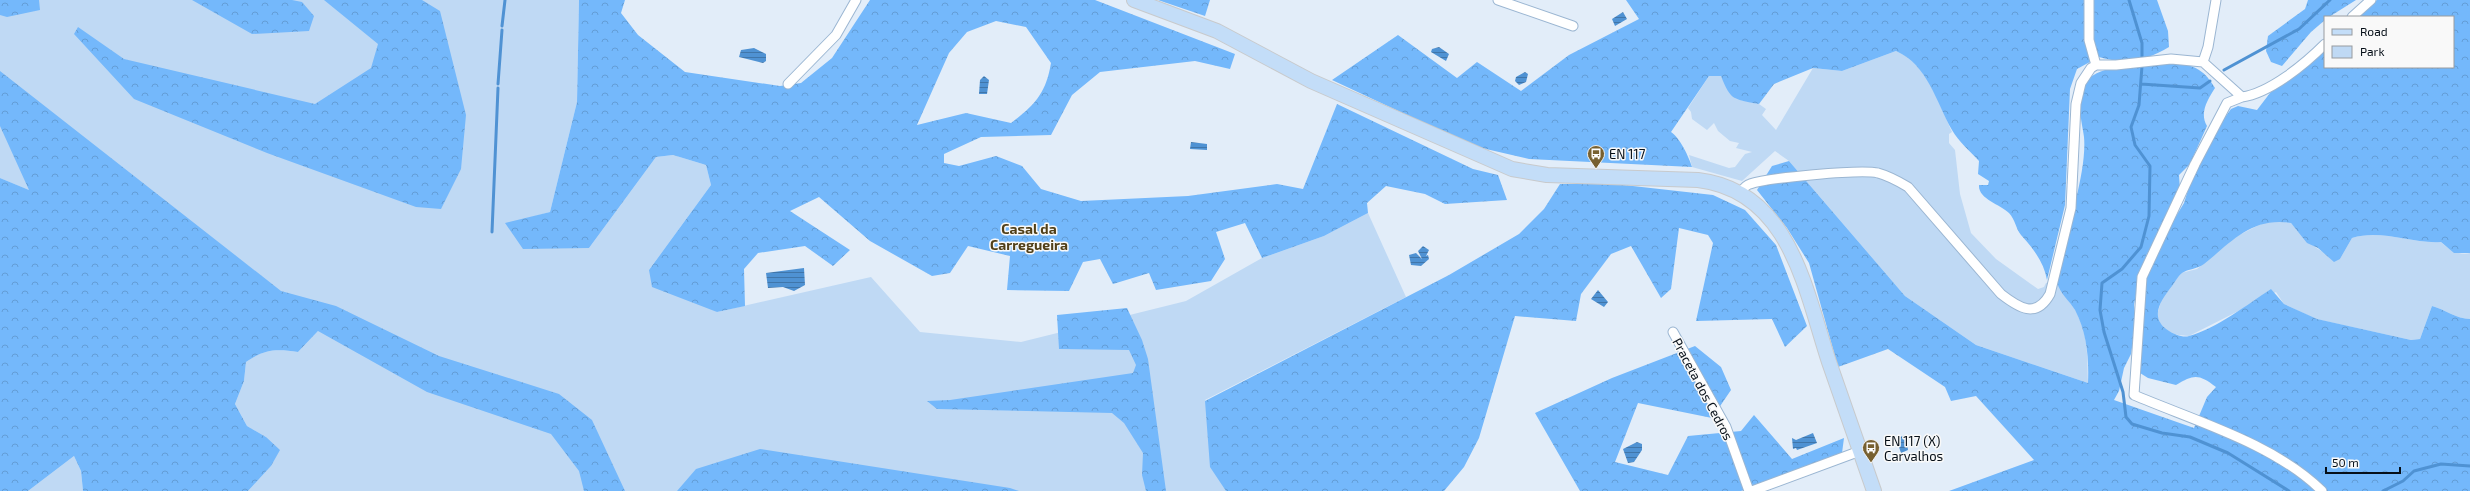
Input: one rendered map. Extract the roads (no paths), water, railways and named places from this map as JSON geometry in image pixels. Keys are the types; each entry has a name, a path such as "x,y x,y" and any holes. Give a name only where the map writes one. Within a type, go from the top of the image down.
{"main road":[{"path":"1134,0 1217,31 1328,89 1512,169 1546,175 1698,180 1716,183 1741,192 1769,217 1793,255 1874,491"}],"street":[{"path":"788,84 836,35 856,0"},
{"path":"1498,0 1573,26"},
{"path":"2089,0 2089,40 2096,65"},
{"path":"2203,62 2208,47 2216,0"},
{"path":"2353,16 2371,0"},
{"path":"2322,491 2308,477 2261,448 2134,395 2142,277 2194,164 2226,103 2242,97 2253,96 2270,87 2324,45"},
{"path":"1741,192 1748,184 1768,180 1858,172 1877,173 1891,177 1908,187 2001,294 2019,308 2036,308 2047,300 2050,294 2071,208 2076,104 2080,83 2091,68 2096,65 2116,65 2171,59 2203,62 2242,97"},
{"name":"Praceta dos Cedros","path":"1673,332 1726,428 1750,491"},
{"path":"1750,491 1860,451"}],"waterway":[{"path":"502,26 505,0"},
{"path":"2129,0 2142,43 2142,59"},
{"path":"2224,70 2299,29 2330,0"},
{"path":"498,84 502,30"},
{"path":"2142,66 2139,105 2131,127 2135,145 2150,166 2149,216 2141,247 2122,269 2102,283 2100,310 2104,332 2123,392 2126,417 2132,424 2162,433 2190,437 2228,453 2289,491"},
{"path":"2141,84 2200,88 2210,81"},
{"path":"492,232 498,88"},
{"path":"2383,491 2403,481 2414,471 2441,464 2470,466"}],"place":[{"name":"EN 117","path":"1596,169"},
{"name":"EN 117 (X) Carvalhos","path":"1871,463"}],"district":[{"name":"Casal da Carregueira","path":"1029,238"}]}
